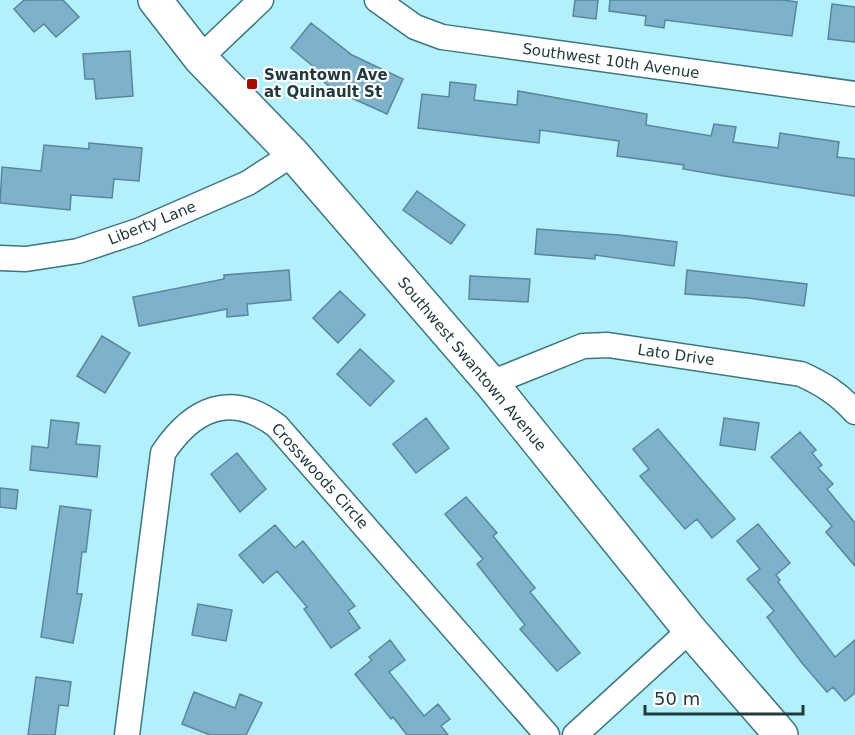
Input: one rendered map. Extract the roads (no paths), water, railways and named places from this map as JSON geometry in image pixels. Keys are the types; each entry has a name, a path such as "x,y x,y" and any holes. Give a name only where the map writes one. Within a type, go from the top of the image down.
{"street":[{"name":"Southwest Swantown Avenue","path":"155,0 200,58 293,154 491,383 690,630 781,735"},
{"path":"200,58 261,0"},
{"name":"Southwest 10th Avenue","path":"377,0 415,27 442,38 855,94"},
{"name":"Liberty Lane","path":"0,258 26,259 78,250 138,231 248,183 293,154"},
{"name":"Lato Drive","path":"491,383 583,346 608,345 801,374 825,384 855,412"},
{"name":"Crosswoods Circle","path":"127,735 163,453 177,431 191,420 223,406 259,412 277,426 547,735"},
{"path":"574,735 690,630"}],"place":[{"name":"Swantown Ave at Quinault St","path":"252,84"}]}
